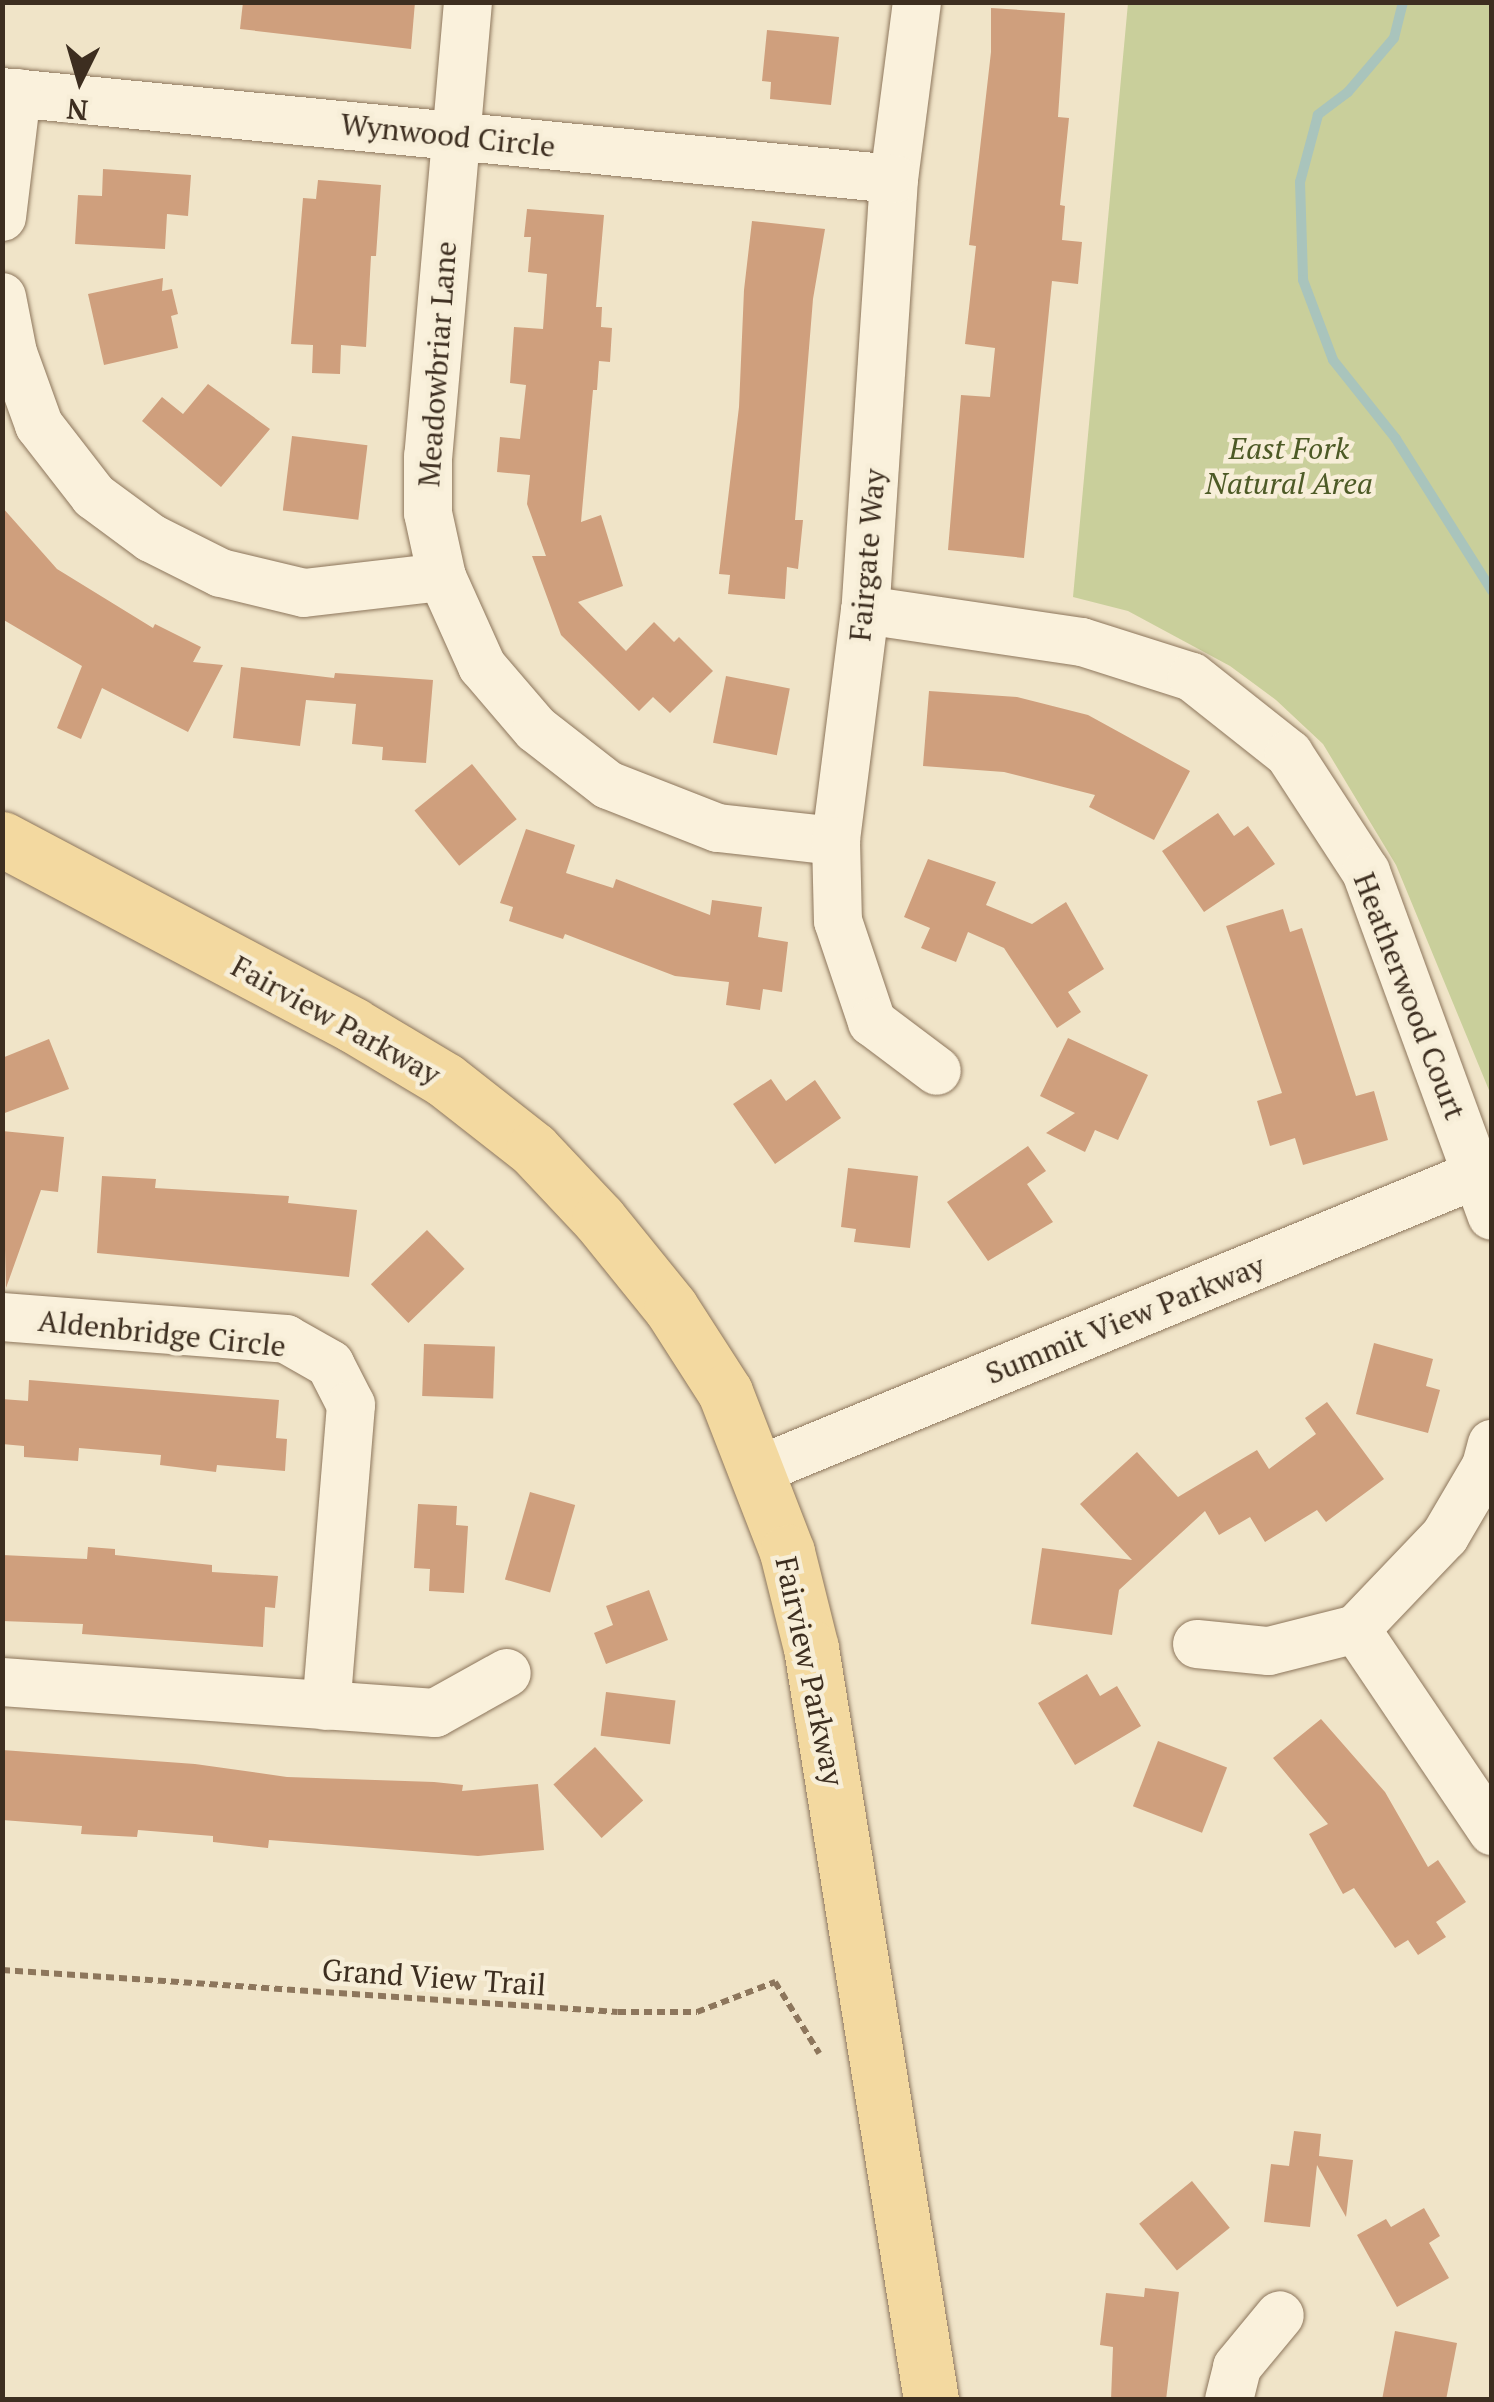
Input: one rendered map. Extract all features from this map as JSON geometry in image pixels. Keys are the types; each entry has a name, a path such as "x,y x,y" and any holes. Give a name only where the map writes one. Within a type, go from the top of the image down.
{"main road":[{"name":"Fairview Parkway","path":"2,839 368,1034 445,1080 533,1148 599,1219 671,1308 725,1392 759,1470 787,1552 811,1648 931,2400"}],"street":[{"name":"Meadowbriar Lane","path":"468,2 428,456 428,513 442,577 482,666 536,729 608,785 718,828 836,840"},
{"name":"Fairgate Way","path":"917,2 894,179 865,610 836,840 838,921 872,1022 937,1071"},
{"name":"Wynwood Circle","path":"10,92 894,179"},
{"path":"2,217 10,92"},
{"path":"2,297 13,353 39,425 94,496 151,538 221,573 304,593 442,577"},
{"name":"Heatherwood Court","path":"865,610 1082,642 1192,677 1289,754 1366,872 1487,1186"},
{"name":"Summit View Parkway","path":"759,1470 1487,1186"},
{"name":"Aldenbridge Circle","path":"2,1317 286,1339 330,1364 351,1405 326,1706"},
{"path":"1197,1644 1269,1651 1356,1629 1445,1536 1486,1466 1492,1444"},
{"path":"1356,1629 1492,1831"},
{"path":"2,1682 435,1714 508,1672"},
{"path":"1229,2400 1237,2368 1280,2315"}],"path":[{"name":"Grand View Trail","path":"2,1970 618,2012 697,2012 775,1982 818,2053"}],"green space":[{"name":"East Fork Natural Area","path":"1128,3 1491,3 1491,1095 1396,865 1323,744 1276,700 1230,666 1128,611 1073,597"}],"building":[{"path":"243,2 415,2 411,49 240,29"},
{"path":"991,8 1065,13 1058,117 1069,118 1060,205 1065,206 1062,240 1082,242 1078,284 1052,281 1024,558 948,550 961,395 990,397 995,348 965,344 976,246 969,245 991,52"},
{"path":"767,30 839,37 831,105 770,99 771,82 762,81"},
{"path":"103,169 191,175 188,216 167,214 165,249 75,244 78,195 102,196"},
{"path":"318,180 381,185 376,256 371,256 366,347 341,345 340,374 312,373 313,345 291,344 303,198 316,199"},
{"path":"527,209 604,215 596,307 602,307 601,327 612,328 610,362 599,361 597,390 593,390 581,522 601,515 623,586 578,602 626,651 654,622 674,642 679,637 713,671 670,713 653,697 639,711 561,635 532,556 546,556 527,504 530,475 497,472 500,437 520,439 526,385 510,383 514,327 543,329 547,274 528,272 531,237 524,237"},
{"path":"752,221 825,229 813,299 795,520 803,520 798,569 787,567 785,599 728,594 730,575 719,574 739,407 744,290"},
{"path":"163,278 162,291 172,289 178,314 171,316 178,348 104,365 88,294"},
{"path":"208,384 270,429 221,487 142,421 162,397 183,414"},
{"path":"292,436 367,445 358,520 283,510"},
{"path":"2,507 57,569 153,628 155,624 201,647 193,662 223,665 188,732 102,688 81,739 57,728 82,666 2,619"},
{"path":"241,667 334,678 335,673 433,680 426,763 382,760 383,747 352,744 356,704 306,700 300,746 233,738"},
{"path":"726,676 790,688 777,755 713,743"},
{"path":"929,691 1017,697 1088,715 1190,771 1154,840 1089,807 1095,795 1004,772 923,766"},
{"path":"472,764 517,819 459,866 414,811"},
{"path":"1218,813 1234,836 1248,826 1275,864 1204,912 1162,851"},
{"path":"526,829 575,845 566,873 613,888 616,879 710,915 712,900 762,907 758,937 788,942 782,992 763,989 760,1010 726,1005 729,982 675,976 565,934 563,939 509,921 513,907 500,903"},
{"path":"928,859 996,882 986,905 1032,924 1066,902 1104,969 1068,992 1081,1012 1057,1028 1004,948 968,932 956,962 921,948 930,928 904,917"},
{"path":"1283,909 1290,932 1302,928 1356,1096 1374,1091 1388,1140 1303,1165 1295,1138 1270,1146 1257,1101 1282,1093 1226,926"},
{"path":"1068,1038 1148,1075 1118,1140 1095,1130 1085,1152 1046,1133 1075,1113 1040,1096"},
{"path":"49,1039 69,1089 2,1114 2,1058"},
{"path":"771,1079 786,1101 815,1080 841,1118 775,1164 733,1104"},
{"path":"2,1131 64,1137 58,1192 41,1190 6,1288"},
{"path":"1028,1146 1046,1171 1027,1184 1053,1222 988,1261 947,1202"},
{"path":"848,1168 918,1176 910,1248 854,1242 856,1229 841,1227"},
{"path":"102,1176 156,1179 155,1188 289,1196 288,1203 357,1210 349,1277 97,1253"},
{"path":"427,1230 465,1269 408,1323 371,1284"},
{"path":"1374,1343 1433,1359 1426,1386 1440,1390 1428,1433 1356,1414"},
{"path":"424,1344 495,1346 493,1398 422,1396"},
{"path":"29,1380 279,1400 276,1438 287,1439 285,1471 217,1465 216,1472 160,1465 161,1455 79,1448 78,1461 24,1457 24,1446 2,1444 2,1399 28,1401"},
{"path":"1327,1402 1384,1479 1326,1522 1317,1510 1265,1542 1250,1517 1219,1535 1205,1511 1119,1590 1112,1635 1031,1624 1042,1548 1132,1560 1080,1504 1137,1452 1178,1497 1257,1450 1269,1469 1316,1434 1305,1418"},
{"path":"530,1492 575,1505 550,1592 505,1579"},
{"path":"418,1504 457,1506 456,1525 468,1526 464,1593 429,1591 430,1569 414,1568"},
{"path":"88,1547 115,1549 115,1555 212,1565 212,1572 278,1576 275,1608 265,1607 263,1647 82,1634 83,1624 2,1621 2,1555 87,1559"},
{"path":"649,1590 668,1640 606,1664 594,1633 613,1625 606,1606"},
{"path":"1087,1674 1100,1696 1117,1686 1141,1726 1075,1765 1038,1703"},
{"path":"606,1692 675,1701 670,1744 601,1736"},
{"path":"1321,1719 1385,1792 1428,1867 1438,1860 1466,1902 1436,1922 1446,1937 1418,1955 1408,1940 1395,1948 1354,1888 1343,1894 1309,1834 1328,1824 1273,1758"},
{"path":"1158,1741 1227,1768 1202,1833 1133,1806"},
{"path":"595,1747 643,1801 602,1838 553,1784"},
{"path":"2,1750 195,1764 287,1777 434,1782 463,1785 462,1791 538,1784 544,1850 478,1856 269,1840 268,1848 213,1842 213,1836 138,1830 137,1837 81,1834 82,1826 2,1820"},
{"path":"1294,2131 1321,2134 1319,2156 1353,2160 1346,2217 1317,2165 1310,2227 1264,2222 1271,2164 1289,2166"},
{"path":"1192,2181 1230,2228 1177,2270 1139,2224"},
{"path":"1424,2208 1440,2236 1429,2243 1449,2278 1397,2307 1357,2235 1386,2219 1391,2227"},
{"path":"1145,2288 1179,2292 1166,2400 1111,2400 1113,2347 1100,2345 1106,2293 1144,2297"},
{"path":"1395,2331 1457,2343 1446,2400 1382,2400"}],"waterway":[{"path":"1403,2 1394,38 1348,92 1318,115 1300,182 1303,280 1333,360 1396,439 1492,591"}]}
